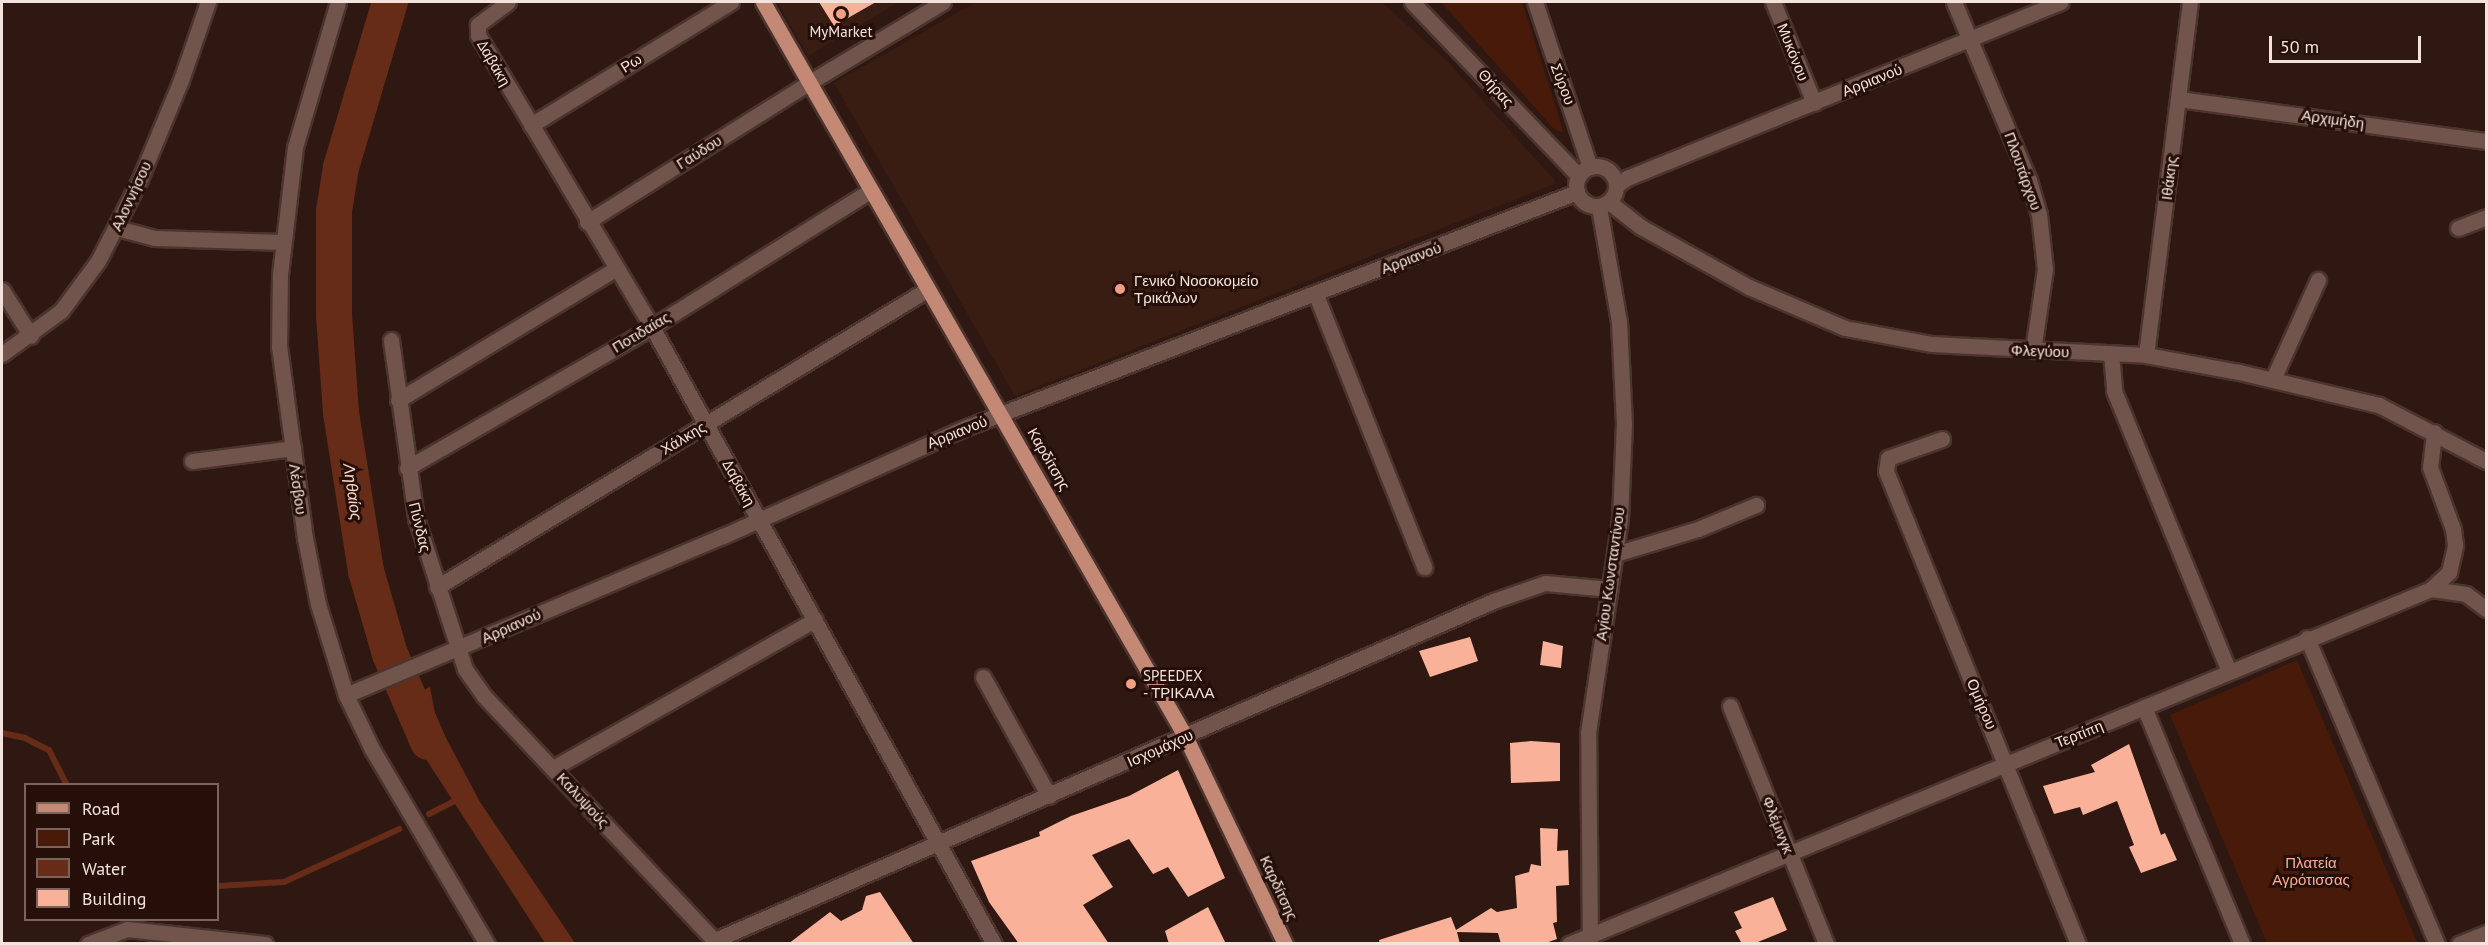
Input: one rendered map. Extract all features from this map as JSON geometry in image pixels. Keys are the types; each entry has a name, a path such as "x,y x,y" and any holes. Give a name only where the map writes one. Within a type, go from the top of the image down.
{"main road":[{"name":"Καρδίτσης","path":"763,2 1002,414 1185,736 1285,944"}],"street":[{"name":"Αλοννήσου","path":"2,354 31,336 55,317 80,289 117,228 181,80 208,2"},
{"name":"Λέσβου","path":"338,2 300,125 282,242 279,346 310,571 350,694 372,749 486,943"},
{"name":"Δαβάκη","path":"508,2 477,27 478,35 615,269 652,327 994,944"},
{"name":"Ρω","path":"531,124 731,2"},
{"path":"810,82 943,2"},
{"name":"Θήρας","path":"1412,2 1584,172"},
{"name":"Σύρου","path":"1535,2 1584,172"},
{"name":"Μυκόνου","path":"1773,2 1814,103"},
{"name":"Πλουτάρχου","path":"1954,2 2028,180 2039,214 2045,269 2032,350"},
{"name":"Αρριανού","path":"1616,186 1626,178 2061,2"},
{"name":"Ιθάκης","path":"2146,354 2190,2"},
{"name":"Γαύδου","path":"587,222 810,82"},
{"name":"Αρχιμήδη","path":"2179,99 2487,141"},
{"path":"1608,170 1616,186 1604,205 1587,205 1577,192 1584,172 1608,170"},
{"name":"Ποτιδαίας","path":"407,468 652,327 871,190"},
{"name":"Αρριανού","path":"350,694 432,661 1002,414 1316,295 1577,192"},
{"name":"Φλεγύου","path":"1604,205 1681,249 1815,318 1845,328 1919,343 2146,354 2273,379 2365,401 2434,432 2487,461"},
{"name":"Αγίου Κωνσταντίνου","path":"1590,939 1588,733 1615,554 1623,458 1624,389 1604,205"},
{"path":"2458,228 2487,217"},
{"path":"117,228 154,238 282,242"},
{"path":"398,400 615,269"},
{"path":"2273,379 2318,280"},
{"name":"Χάλκης","path":"436,587 928,289"},
{"path":"2,290 31,336"},
{"path":"1316,295 1424,567"},
{"name":"Πύνδας","path":"391,340 407,468 436,587 457,650"},
{"path":"2111,353 2114,391 2229,671"},
{"name":"Τερτίπη","path":"1569,944 1590,939 2307,638 2431,589 2449,572 2455,545 2453,529 2430,466 2434,432"},
{"name":"Ομήρου","path":"1942,439 1888,458 1885,465 2078,944"},
{"path":"192,461 293,448"},
{"path":"1615,554 1698,529 1756,505"},
{"name":"Ισχομάχου","path":"717,942 939,842 1531,586 1545,583 1610,589"},
{"path":"2431,589 2466,594 2487,609"},
{"path":"553,768 815,620"},
{"path":"2307,638 2437,944"},
{"name":"Καλυψούς","path":"457,650 477,688 717,942"},
{"path":"983,677 1049,796"},
{"name":"Φλέμινγκ","path":"1730,706 1826,944"},
{"path":"2144,707 2242,944"},
{"path":"88,944 127,929 265,944"},
{"path":"2459,944 2487,933"}],"shaded area":[{"path":"777,2 899,2 808,56"},
{"name":"Γενικό Νοσοκομείο Τρικάλων","path":"976,2 1382,2 1448,62 1557,183 1015,396 834,83"}],"green space":[{"path":"1441,2 1522,2 1564,133 1554,129"},
{"name":"Πλατεία Αγρότισσας","path":"2297,660 2417,942 2267,943 2170,715"}],"water":[{"path":"430,687 436,719 480,802 575,943 545,943 424,756 398,703"}],"building":[{"name":"MyMarket","path":"819,2 876,2 834,26"},
{"path":"1470,637 1478,661 1430,677 1419,651"},
{"path":"1543,641 1563,646 1561,668 1540,665"},
{"path":"1531,741 1560,743 1560,781 1511,783 1510,743"},
{"path":"2129,744 2161,835 2165,833 2177,860 2141,873 2129,847 2134,845 2117,801 2083,815 2080,807 2054,814 2043,786 2095,772 2091,765"},
{"path":"1178,770 1225,878 1188,897 1168,867 1153,874 1129,839 1092,855 1113,887 1083,905 1109,944 1019,944 989,902 971,861 1040,836 1039,832 1071,816 1129,796"},
{"path":"1540,828 1558,829 1557,851 1568,850 1569,885 1556,886 1557,922 1553,923 1557,939 1543,944 1501,944 1498,933 1457,932 1460,944 1380,944 1379,940 1451,917 1456,930 1491,908 1497,912 1517,908 1515,876 1529,872 1531,864 1541,866"},
{"path":"880,892 914,944 788,944 830,912 841,921 862,910 866,896"},
{"path":"1773,897 1787,930 1753,944 1742,944 1735,931 1742,928 1734,912"},
{"path":"1208,907 1226,944 1169,944 1165,931"}],"waterway":[{"name":"Ληθαίος","path":"390,2 341,167 334,211 334,315 341,413 366,571 390,654 428,742"},
{"path":"2,733 25,738 49,750 66,783"},
{"path":"429,814 459,799"},
{"path":"219,886 284,882 399,829"}],"place":[{"name":"MyMarket","path":"841,14"},
{"name":"Γενικό Νοσοκομείο Τρικάλων","path":"1120,289"},
{"name":"SPEEDEX - ΤΡΙΚΑΛΑ","path":"1131,684"}]}
